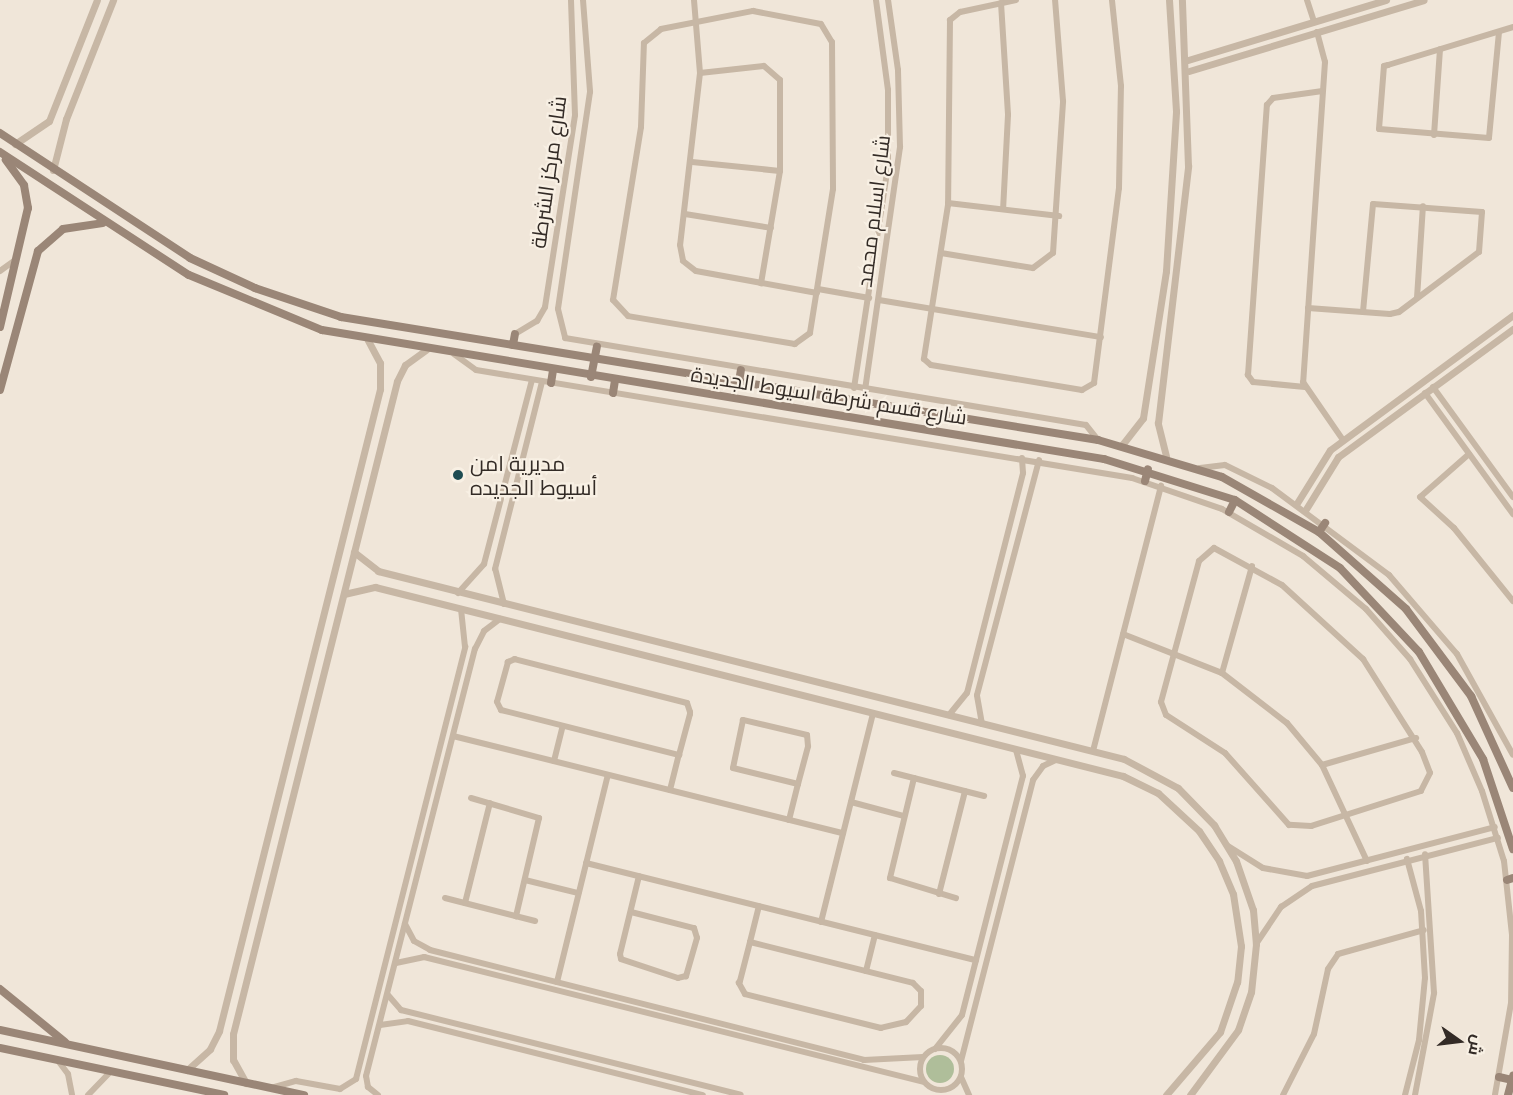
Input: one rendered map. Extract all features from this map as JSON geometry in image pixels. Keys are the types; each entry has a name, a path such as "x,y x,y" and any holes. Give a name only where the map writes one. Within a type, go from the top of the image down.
{"main road":[{"name":"شارع قسم شرطة اسيوط الجديدة","path":"0,133 162,242 255,288 341,317 1098,440 1166,456 1200,468 1264,498 1319,532 1350,556 1406,609 1454,670 1513,788"},
{"name":"شارع قسم شرطة اسيوط الجديدة","path":"0,153 104,223 229,295 368,340 591,377 930,427 1148,469 1235,500 1340,568 1397,625 1457,709 1495,787 1513,849"},
{"path":"0,153 27,196 18,257 1,320"},
{"path":"0,390 34,259 63,229 104,223"},
{"path":"18,257 25,253 34,259"},
{"path":"229,295 237,280"},
{"path":"248,303 255,288"},
{"path":"513,345 515,334"},
{"path":"591,377 597,347"},
{"path":"642,384 646,367"},
{"path":"739,382 741,370"},
{"path":"546,382 553,371"},
{"path":"613,393 615,380"},
{"path":"930,427 932,413"},
{"path":"1193,484 1200,468"},
{"path":"1145,481 1148,469"},
{"path":"1229,512 1235,500"},
{"path":"1319,532 1325,523"},
{"path":"1340,568 1350,556"},
{"path":"0,989 70,1046"},
{"path":"0,1030 246,1083 270,1091 304,1095"},
{"path":"0,1048 224,1095"},
{"path":"1499,1077 1513,1078 1508,1095"}],"street":[{"path":"15,144 50,121 97,0"},
{"path":"53,170 66,119 113,0"},
{"name":"شارع مركز الشرطة","path":"515,334 530,327 545,307 575,115 571,0"},
{"name":"شارع مركز الشرطة","path":"583,0 590,92 557,316 561,333 570,342 597,347"},
{"path":"694,0 700,73 692,162 680,253 689,268 761,283 869,298"},
{"name":"شارع اسلام محمد","path":"854,388 878,245 889,138 876,0"},
{"name":"شارع اسلام محمد","path":"864,390 888,246 901,122 888,0"},
{"path":"1016,0 960,12 950,20 948,203 924,356 931,365 1085,390 1094,383 1120,171 1121,86 1112,0"},
{"path":"941,253 1033,268 1053,253 1059,216 1063,101 1055,0"},
{"path":"1122,445 1143,418 1155,348 1174,189 1176,113 1169,0"},
{"path":"1166,456 1158,423 1183,239 1189,112 1189,71 1182,0"},
{"path":"1307,0 1314,22"},
{"path":"1188,60 1386,0"},
{"path":"1189,71 1424,0"},
{"path":"1001,3 1008,115 1003,209"},
{"path":"1362,7 1366,18"},
{"path":"761,12 814,21 831,35 837,134 810,333 795,344 628,316 616,307 641,127 644,43 654,32 697,23 761,12"},
{"path":"1499,32 1491,135 1434,135 1382,131 1377,123 1382,68 1513,27"},
{"path":"1317,32 1325,58 1305,387 1343,440"},
{"path":"1434,135 1440,49"},
{"path":"700,73 756,66 773,71 782,91 780,171 761,283"},
{"path":"1305,387 1253,382 1248,375 1267,105 1273,98 1323,91"},
{"path":"1176,113 1189,112"},
{"path":"692,162 780,171"},
{"path":"948,203 1059,216"},
{"path":"1308,308 1363,312 1394,314 1479,252 1485,217 1480,211 1423,206 1371,206 1363,312"},
{"path":"1417,298 1423,206"},
{"path":"685,214 771,228"},
{"path":"878,245 888,246"},
{"path":"0,271 18,257"},
{"path":"879,300 1101,337"},
{"path":"1297,503 1323,457 1513,315"},
{"path":"1306,509 1332,463 1513,329"},
{"path":"187,1070 210,1049 219,1031 380,389 380,363 368,340"},
{"path":"597,347 1086,425 1098,440"},
{"path":"246,1083 233,1060 232,1042 400,373 426,350"},
{"path":"454,354 473,370 1039,460 1145,481 1229,512 1303,556 1389,633 1457,733 1495,827 1510,879 1512,980 1495,1095"},
{"path":"458,592 484,564 532,380"},
{"path":"504,605 494,584 495,569 546,382"},
{"path":"1433,387 1513,497"},
{"path":"1425,393 1513,514"},
{"path":"1383,411 1389,419"},
{"path":"1469,454 1420,497 1454,528 1513,601"},
{"path":"949,716 967,693 1022,458"},
{"path":"982,724 977,695 1039,460"},
{"path":"1200,468 1225,465 1297,503 1381,568 1434,623 1479,689 1513,754"},
{"path":"1093,751 1161,486"},
{"path":"1222,548 1252,566 1339,632 1382,682 1416,738 1430,773 1421,791 1304,828 1288,825 1225,753 1166,715 1161,702 1174,650 1202,554 1222,548"},
{"path":"354,552 373,570 504,605 1093,751 1158,775 1199,807 1228,846 1249,893 1256,944 1247,1007 1224,1056 1190,1095"},
{"path":"1222,673 1252,566"},
{"path":"344,594 370,586 1135,781 1188,818 1227,877 1240,928 1235,991 1211,1048 1166,1095"},
{"path":"270,1091 296,1081 340,1089 358,1074 467,639 461,609"},
{"path":"378,1095 368,1088 366,1076 463,696 477,643 501,619"},
{"path":"606,646 610,631"},
{"path":"1123,633 1174,650 1222,673 1287,723 1322,765 1348,814 1367,861"},
{"path":"669,790 679,754 690,712 685,701 510,660 498,707 563,726 679,754"},
{"path":"454,693 463,696"},
{"path":"896,719 898,703"},
{"path":"821,922 873,713"},
{"path":"298,717 312,720"},
{"path":"789,820 809,742 805,733 743,720 733,768 798,784"},
{"path":"554,761 563,726"},
{"path":"453,736 843,833"},
{"path":"1322,765 1416,738"},
{"path":"405,924 424,948 871,1061 923,1057 957,1026 1023,776 1016,750"},
{"path":"969,1095 961,1077 961,1061 1034,776 1056,760"},
{"path":"894,773 984,796"},
{"path":"557,982 608,775"},
{"path":"914,778 891,878 956,898"},
{"path":"939,894 965,791"},
{"path":"471,798 539,818 516,916"},
{"path":"465,903 490,802"},
{"path":"851,802 904,816"},
{"path":"1188,818 1199,807"},
{"path":"1228,846 1263,868 1303,876 1495,827"},
{"path":"1009,831 1019,834"},
{"path":"1256,944 1281,907 1306,889 1407,859 1498,838"},
{"path":"416,843 425,845"},
{"path":"1415,1095 1434,982 1425,855"},
{"path":"1405,1095 1422,1019 1424,930 1412,868 1407,859"},
{"path":"586,863 976,960"},
{"path":"1412,868 1424,865"},
{"path":"631,912 694,928 686,975 678,978 622,962 631,912 639,876"},
{"path":"1303,876 1306,889"},
{"path":"525,880 578,893"},
{"path":"445,898 535,921"},
{"path":"750,942 917,985 922,1001 915,1015 896,1026 875,1027 745,994 739,984 759,906"},
{"path":"1282,1095 1314,1034 1328,969 1338,954 1424,930"},
{"path":"866,971 875,935"},
{"path":"396,963 424,957 924,1082 945,1093 961,1077"},
{"path":"512,980 514,971"},
{"path":"969,984 980,987"},
{"path":"388,994 401,1010 741,1095"},
{"path":"380,1025 408,1021 703,1095"},
{"path":"734,1036 736,1027"},
{"path":"1211,1048 1224,1056"},
{"path":"934,1049 950,1050 961,1061"},
{"path":"923,1057 924,1082"},
{"path":"56,1059 68,1074 72,1095"},
{"path":"619,1074 622,1065"},
{"path":"88,1095 111,1071"},
{"path":"358,1074 366,1076"}],"green space":[{"path":"940,1055 950,1059 954,1069 950,1079 940,1083 930,1079 926,1069 930,1059"}],"place":[{"name":"مديرية امن أسيوط الجديده","path":"458,475"}]}
